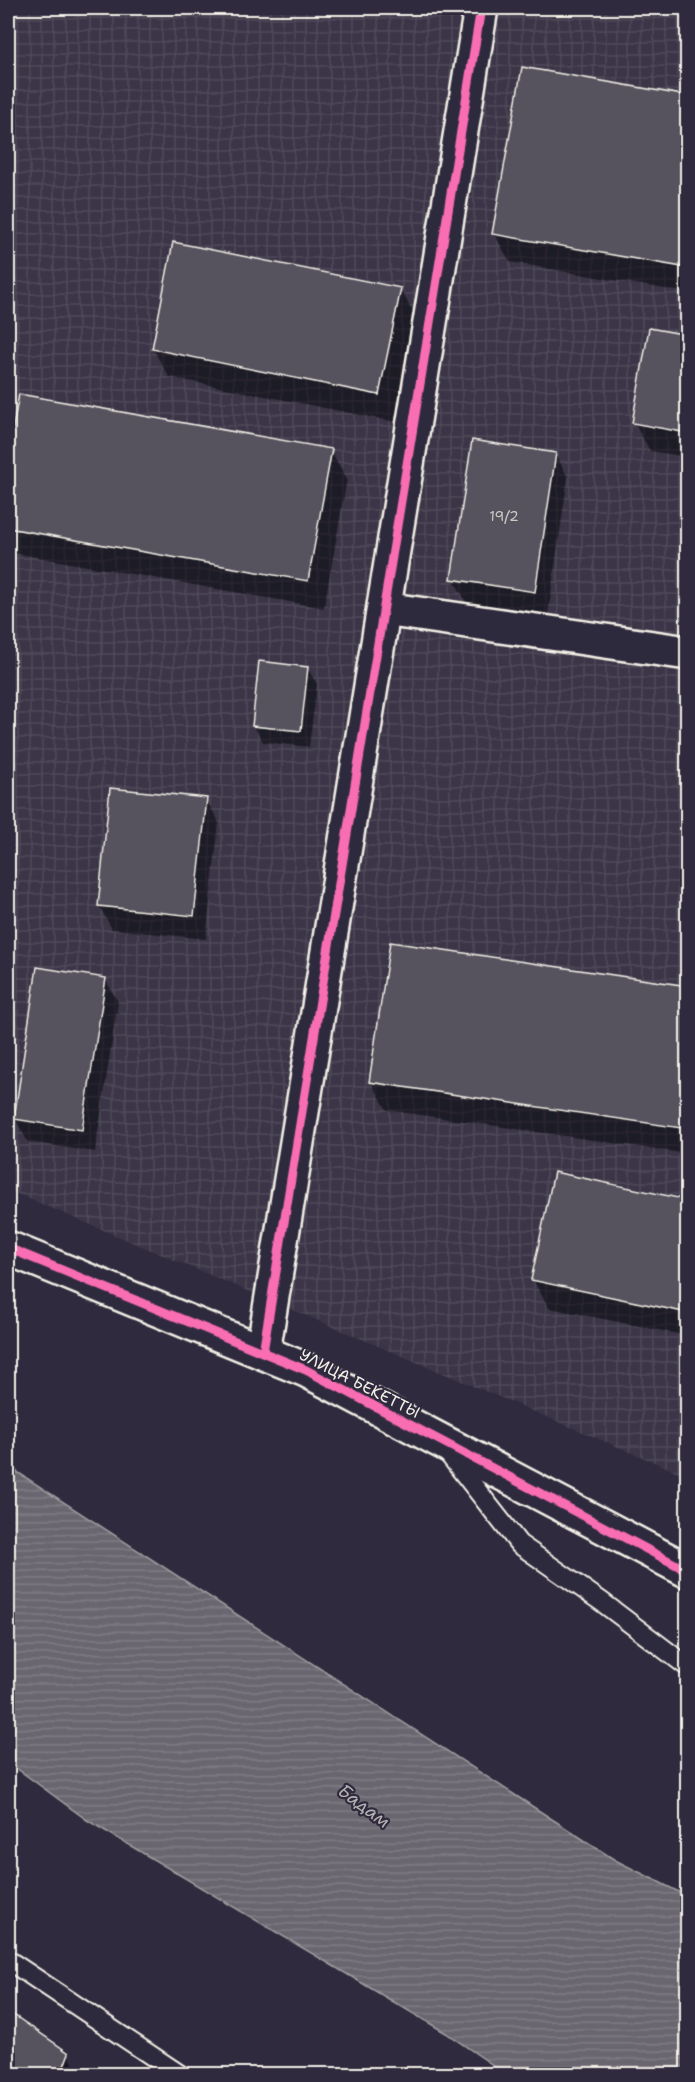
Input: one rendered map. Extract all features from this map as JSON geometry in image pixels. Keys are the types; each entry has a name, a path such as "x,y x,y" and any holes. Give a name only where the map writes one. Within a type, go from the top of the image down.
{"street":[{"path":"263,1352 481,8"},
{"path":"384,609 687,653"},
{"name":"УЛИЦА БЕКЕТТЫ","path":"8,1248 306,1370 687,1571"}],"lane":[{"path":"436,1438 519,1544 602,1602 687,1667"},
{"path":"8,1959 179,2074"}],"shaded area":[{"path":"8,8 687,8 687,1476 8,1190"}],"water":[{"name":"Бадам","path":"8,1466 615,1860 687,1896 687,2074 506,2074 446,2033 87,1820 8,1762"}],"building":[{"path":"522,67 688,96 688,268 492,234"},
{"path":"173,242 401,288 379,395 152,349"},
{"path":"649,328 688,335 688,433 632,423"},
{"path":"19,394 332,449 308,581 8,528 8,432 12,433"},
{"path":"472,440 556,453 535,592 451,579"},
{"path":"259,661 308,667 301,731 252,726"},
{"path":"110,788 207,798 194,916 98,906"},
{"path":"390,942 688,986 688,1129 369,1082"},
{"path":"37,967 106,978 82,1130 14,1119"},
{"path":"554,1172 688,1200 688,1313 531,1280"},
{"path":"8,2011 69,2053 61,2074 8,2074"}],"cycle path":[{"path":"263,1352 481,8"},
{"path":"8,1248 306,1370 688,1571"}]}
